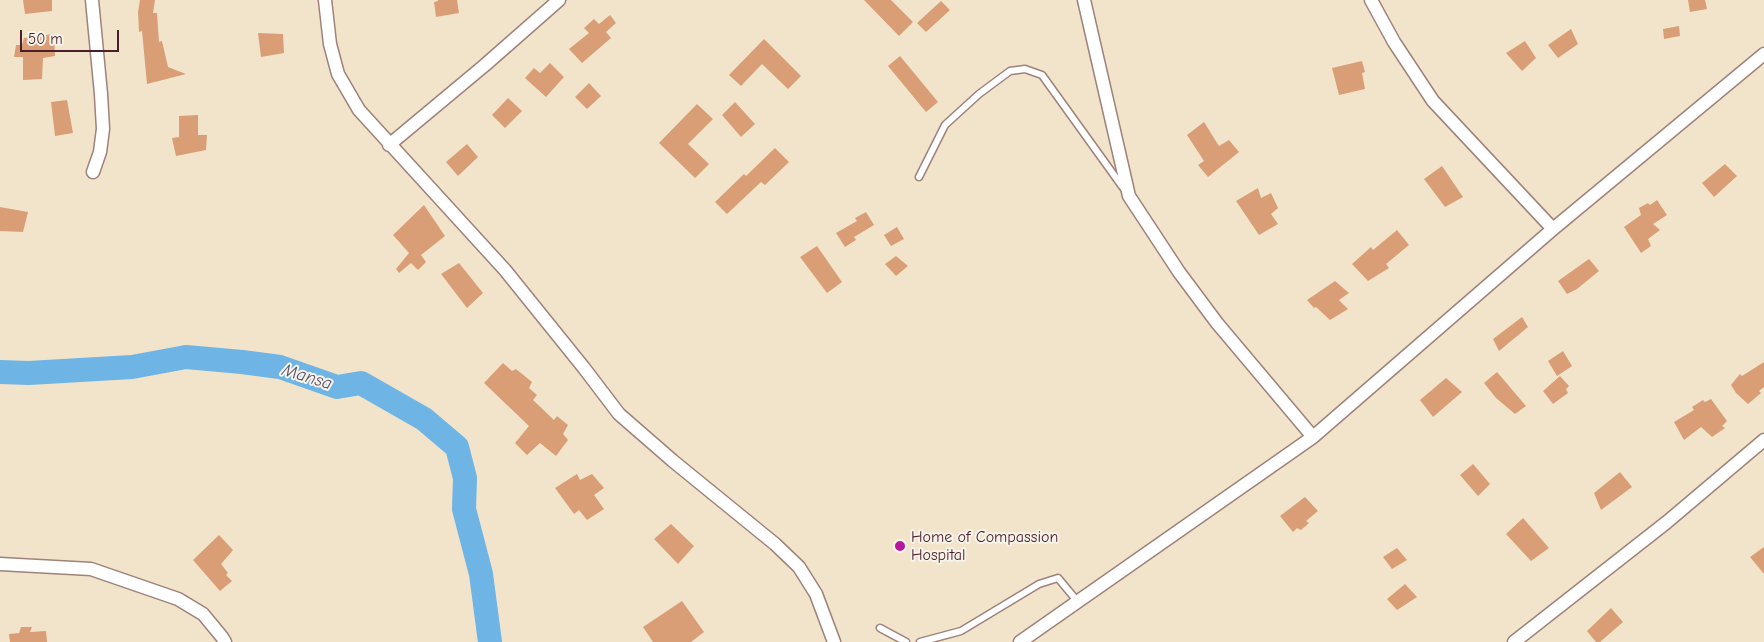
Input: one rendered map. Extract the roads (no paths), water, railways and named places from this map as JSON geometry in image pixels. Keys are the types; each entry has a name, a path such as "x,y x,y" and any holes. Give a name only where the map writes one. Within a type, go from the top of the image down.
{"street":[{"path":"92,0 103,129 100,152 93,172"},
{"path":"325,0 330,44 338,74 359,110 505,270 619,414 768,538 799,567 816,594 834,642"},
{"path":"389,145 559,0"},
{"path":"1084,0 1129,196 1179,272 1218,323 1313,437"},
{"path":"1371,0 1394,42 1433,101 1553,229"},
{"path":"1020,642 1313,437 1553,229 1764,54"},
{"path":"1514,642 1667,522 1764,440"},
{"path":"0,564 91,570 178,599 203,614 225,642"}],"lane":[{"path":"919,177 945,125 979,94 1010,71 1025,69 1042,75 1129,196"},
{"path":"920,642 961,631 1038,584 1058,578 1078,602"},
{"path":"880,628 906,642"}],"waterway":[{"name":"Mansa","path":"0,372 29,373 132,367 186,357 280,367 337,387 361,383 424,419 457,447 465,478 464,509 481,574 490,642"}],"place":[{"name":"Home of Compassion Hospital","path":"900,546"}]}
